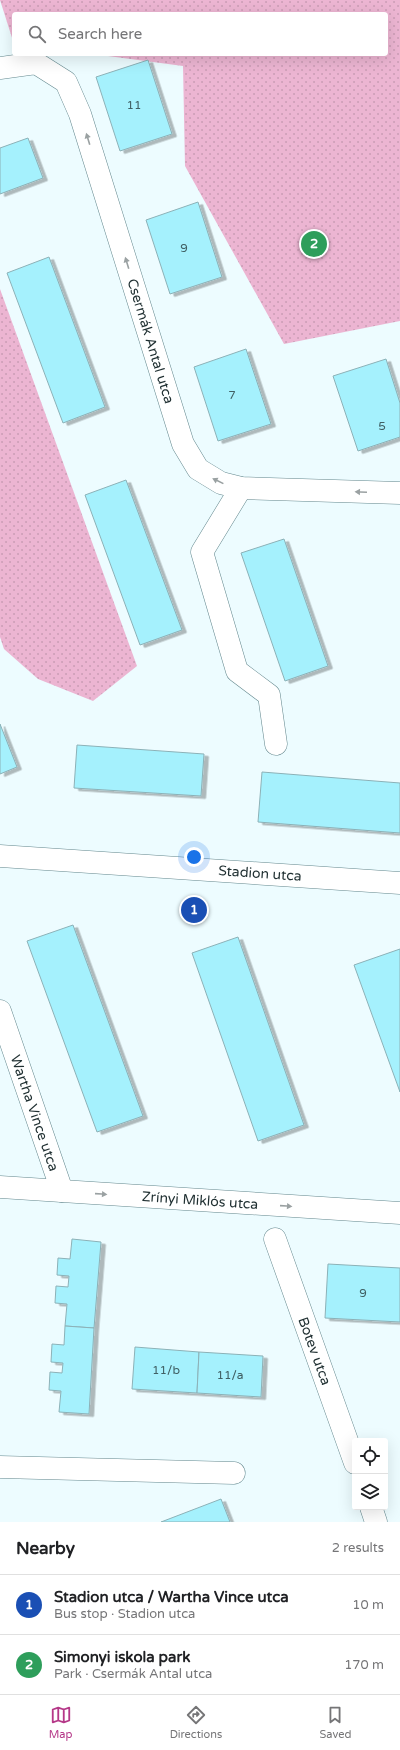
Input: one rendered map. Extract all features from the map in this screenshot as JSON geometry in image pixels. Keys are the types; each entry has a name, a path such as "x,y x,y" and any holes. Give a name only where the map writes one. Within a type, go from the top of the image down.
{"street":[{"name":"Csermák Antal utca","path":"0,68 36,63 66,82 80,114 183,444 198,469 220,483 241,488 400,493"},
{"path":"241,488 202,552 237,671 269,695 276,744"},
{"name":"Stadion utca","path":"0,856 400,883"},
{"name":"Wartha Vince utca","path":"0,1011 62,1192"},
{"name":"Zrínyi Miklós utca","path":"0,1187 400,1213"},
{"name":"Botev utca","path":"274,1239 352,1455"},
{"path":"0,1467 234,1473"},
{"path":"372,1510 376,1522"}],"shaded area":[{"path":"0,0 400,0 400,321 284,344 185,166 183,66 108,56 388,56 388,12 12,12 12,38"},
{"path":"0,289 137,666 93,701 38,679 4,649 0,637"}],"building":[{"path":"148,60 172,134 120,151 96,77"},
{"path":"28,138 43,178 0,194 0,148"},
{"path":"198,202 222,277 170,294 146,220"},
{"path":"49,257 105,407 63,423 7,273"},
{"path":"246,349 271,424 218,441 194,367"},
{"path":"386,359 400,403 400,437 358,451 333,376"},
{"path":"126,480 182,630 140,645 85,495"},
{"path":"284,539 328,666 285,681 241,553"},
{"path":"0,724 17,767 0,774"},
{"path":"77,745 204,754 201,796 74,788"},
{"path":"262,772 400,783 400,833 258,822"},
{"path":"73,925 143,1116 97,1132 27,941"},
{"path":"238,937 304,1125 258,1141 192,953"},
{"path":"400,949 400,1092 354,965"},
{"path":"72,1239 101,1242 94,1328 65,1326 67,1304 55,1303 56,1286 68,1287 69,1276 57,1275 58,1258 70,1259"},
{"path":"328,1264 400,1268 400,1322 325,1318"},
{"path":"65,1326 94,1328 89,1414 59,1412 61,1391 49,1390 50,1372 62,1373 63,1363 51,1362 52,1344 64,1345"},
{"path":"135,1347 199,1352 197,1393 132,1389"},
{"path":"199,1352 263,1356 261,1397 197,1393"},
{"path":"221,1499 230,1522 161,1522"}],"place":[{"name":"Simonyi iskola park","path":"314,244"},
{"name":"Stadion utca / Wartha Vince utca","path":"194,910"}]}
